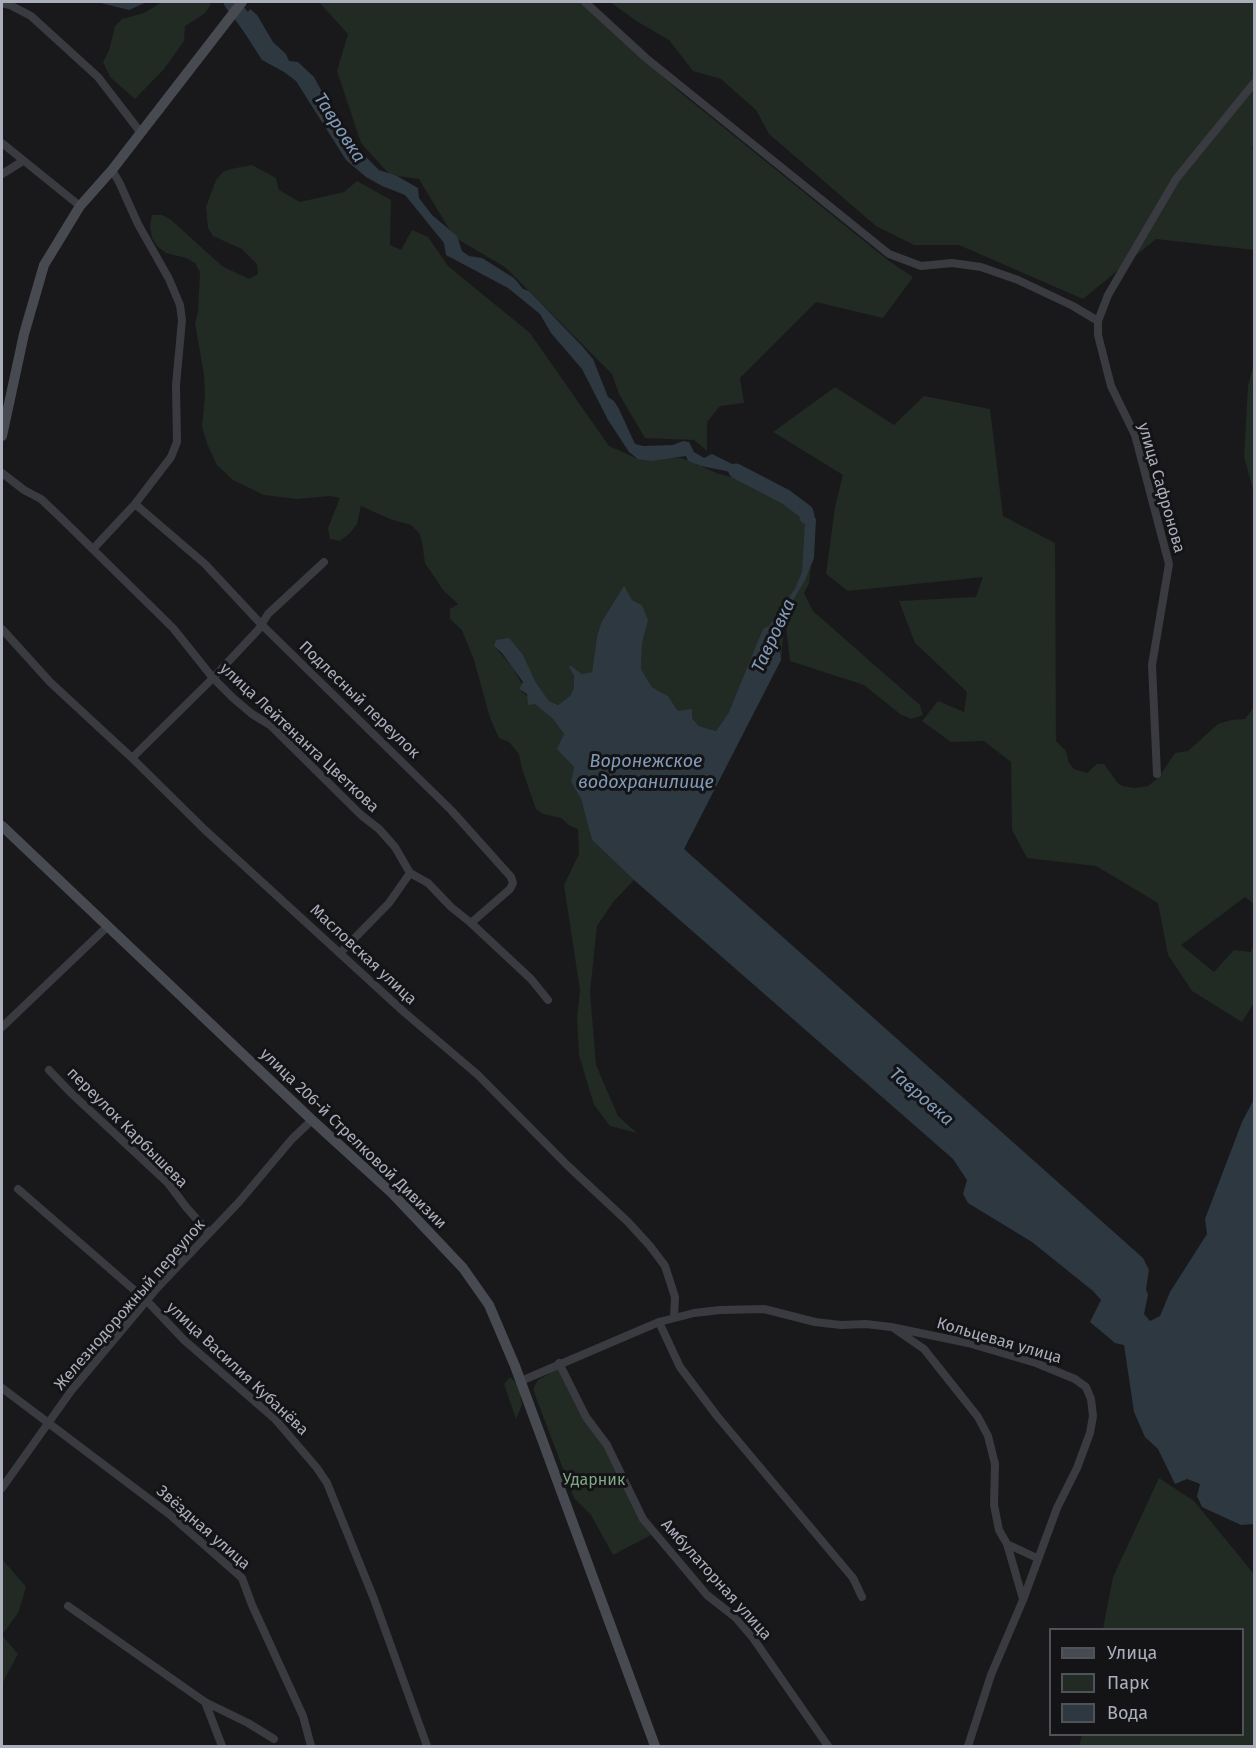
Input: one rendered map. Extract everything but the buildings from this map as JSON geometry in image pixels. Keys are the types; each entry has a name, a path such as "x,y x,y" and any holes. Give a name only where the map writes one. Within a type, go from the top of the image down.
{"main road":[{"path":"2,433 24,334 44,265 81,206 141,133 242,2"},
{"name":"улица 206-й Стрелковой Дивизии","path":"2,826 392,1193 464,1268 489,1305 521,1381 655,1746"}],"street":[{"path":"585,2 646,58 889,254 921,266 952,262 981,267 1029,285 1098,321 1108,295 1176,179 1254,83"},
{"path":"2,3 31,16 98,76 141,133"},
{"path":"2,143 81,206"},
{"path":"2,174 23,160"},
{"path":"93,549 135,504 171,457 177,442 176,385 182,321 180,304 111,170"},
{"name":"улица Сафронова","path":"1098,321 1098,335 1111,386 1135,435 1169,564 1152,665 1157,774"},
{"name":"улица Лейтенанта Цветкова","path":"2,473 41,499 93,549 172,628 213,678 252,714 270,725 352,807 379,829 395,847 410,873 428,883 451,907 531,979 548,1000"},
{"name":"Подлесный переулок","path":"135,504 205,564 261,624 451,810 511,877 513,883 510,889 471,923"},
{"path":"132,758 213,678 258,630 268,614 324,562"},
{"name":"Масловская улица","path":"2,629 50,682 205,830 404,1012 478,1075 651,1246 665,1266 675,1297 674,1318"},
{"path":"341,952 389,903 410,873"},
{"path":"2,1027 108,926"},
{"name":"переулок Карбышева","path":"49,1070 168,1183 209,1233"},
{"name":"Железнодорожный переулок","path":"2,1488 71,1392 158,1287 239,1202 292,1139 312,1120"},
{"name":"улица Василия Кубанёва","path":"18,1189 147,1302 184,1340 275,1419 305,1453 327,1483 391,1643 427,1746"},
{"name":"Кольцевая улица","path":"521,1381 659,1322 694,1313 764,1309 815,1322 891,1327 968,1343 1036,1363 1075,1378 1086,1387 1091,1399 1093,1416 1090,1432 991,1675 968,1746"},
{"path":"659,1322 680,1367 717,1416 853,1578 862,1597"},
{"name":"Кольцевая улица","path":"891,1327 924,1349 978,1417 988,1436 995,1464 994,1505 999,1530 1007,1544 1023,1600"},
{"name":"Амбулаторная улица","path":"559,1363 586,1417 607,1445 643,1519 707,1594 735,1617 753,1638 828,1746"},
{"name":"Звёздная улица","path":"2,1388 169,1514 242,1578 303,1716 312,1746"},
{"path":"1007,1544 1037,1558"},
{"path":"68,1606 205,1702 248,1723 274,1739"},
{"path":"205,1702 222,1746"}],"green space":[{"path":"162,2 209,2 211,5 204,14 185,26 184,41 164,69 135,99 110,77 103,62 109,51 115,26 122,19 144,13"},
{"path":"319,2 580,2 681,93 889,261 913,277 883,318 816,302 740,378 744,403 720,406 707,422 707,451 694,440 645,438 619,394 612,374 505,267 454,237 419,179 390,175 361,143 337,71 348,34"},
{"path":"610,2 1254,2 1254,143 1252,147 1254,152 1254,250 1156,239 1083,299 959,245 914,245 876,226 769,134 756,110 721,79 693,71 669,40"},
{"path":"252,165 276,178 279,190 300,202 344,192 357,181 391,200 390,245 401,250 412,230 428,237 448,266 530,333 609,446 636,458 684,459 719,474 759,484 793,504 805,521 812,553 809,584 804,593 813,611 920,705 923,715 911,719 900,714 864,685 790,661 785,618 781,660 777,622 729,712 716,731 699,726 692,718 678,711 668,696 652,687 641,669 642,644 646,629 642,605 632,600 601,623 592,672 582,674 570,665 574,676 574,688 570,696 558,705 549,701 535,681 494,646 513,668 522,684 519,689 553,719 564,734 574,767 571,782 581,799 592,840 634,880 614,901 597,926 590,992 596,1065 618,1116 637,1133 610,1126 594,1105 579,1055 577,1019 580,990 564,885 579,854 578,829 570,826 561,818 543,814 536,809 519,754 509,742 499,738 490,718 474,660 462,630 450,619 450,609 458,604 443,590 425,563 419,533 411,525 390,519 361,506 357,524 350,533 340,541 330,539 328,528 340,498 330,496 297,499 264,495 233,480 217,465 208,446 202,427 204,375 195,323 198,312 200,272 195,263 166,253 157,246 152,238 150,226 152,215 162,215 170,219 222,266 249,279 258,274 257,264 242,249 213,236 208,228 206,207 216,180 223,172"},
{"path":"1254,362 1254,493 1244,457 1248,386"},
{"path":"835,387 894,425 924,396 990,409 1003,516 1055,543 1056,741 1066,751 1069,763 1074,769 1087,773 1097,764 1104,764 1122,786 1135,788 1148,786 1159,777 1175,753 1188,751 1218,724 1245,719 1254,707 1254,904 1245,897 1181,945 1214,972 1234,950 1251,952 1254,944 1254,1003 1242,1022 1192,991 1168,955 1158,903 1096,866 1027,858 1012,830 1011,762 984,741 951,742 922,721 938,701 964,712 967,692 915,643 899,601 976,597 983,577 848,591 826,574 835,507 843,475 773,432"},
{"name":"Ударник","path":"559,1368 604,1445 641,1520 651,1535 613,1555 591,1515 574,1498 534,1392 538,1380"},
{"path":"510,1377 519,1386 522,1405 516,1419 504,1384"},
{"path":"1159,1478 1194,1501 1254,1574 1254,1746 1079,1746 1082,1736 1244,1736 1244,1628 1103,1628 1113,1577"},
{"path":"2,1559 26,1587 18,1613 2,1635"},
{"path":"2,1635 18,1654 2,1684"}],"water":[{"path":"97,2 128,3 147,2 129,10"},
{"name":"Воронежское водохранилище","path":"250,9 257,15 273,42 286,54 289,61 298,62 314,77 353,149 364,155 379,170 397,176 418,188 419,198 432,215 457,236 462,251 469,256 482,258 514,278 582,346 593,359 608,397 619,409 635,444 673,445 683,441 689,442 694,452 704,458 712,454 786,491 800,501 816,519 814,558 805,580 778,626 781,660 684,849 1143,1258 1149,1270 1146,1289 1148,1295 1144,1314 1150,1321 1160,1316 1170,1292 1207,1234 1205,1219 1242,1122 1254,1099 1254,1524 1241,1525 1202,1507 1197,1496 1200,1484 1187,1479 1175,1484 1158,1449 1145,1437 1134,1412 1124,1345 1115,1343 1090,1322 1101,1300 1093,1291 1032,1242 968,1203 963,1194 967,1180 953,1159 634,880 592,840 581,799 571,782 574,767 557,749 564,734 553,719 535,704 528,705 527,694 519,689 523,682 502,653 494,646 496,640 509,638 523,655 535,681 549,701 558,705 570,696 574,688 574,676 570,665 582,674 592,672 601,623 624,586 632,600 642,605 648,620 642,644 641,669 652,687 668,696 678,711 692,709 692,718 699,726 716,731 729,712 763,629 769,626 795,589 802,572 805,522 795,503 774,489 726,471 701,466 688,461 686,456 651,461 638,459 629,452 608,420 582,369 551,333 540,314 508,288 446,255 444,243 405,195 366,177 346,160 296,81 262,60 239,24"}],"waterway":[{"name":"Тавровка","path":"231,2 255,34"},
{"name":"Тавровка","path":"736,471 786,497 806,512 807,517"}]}
